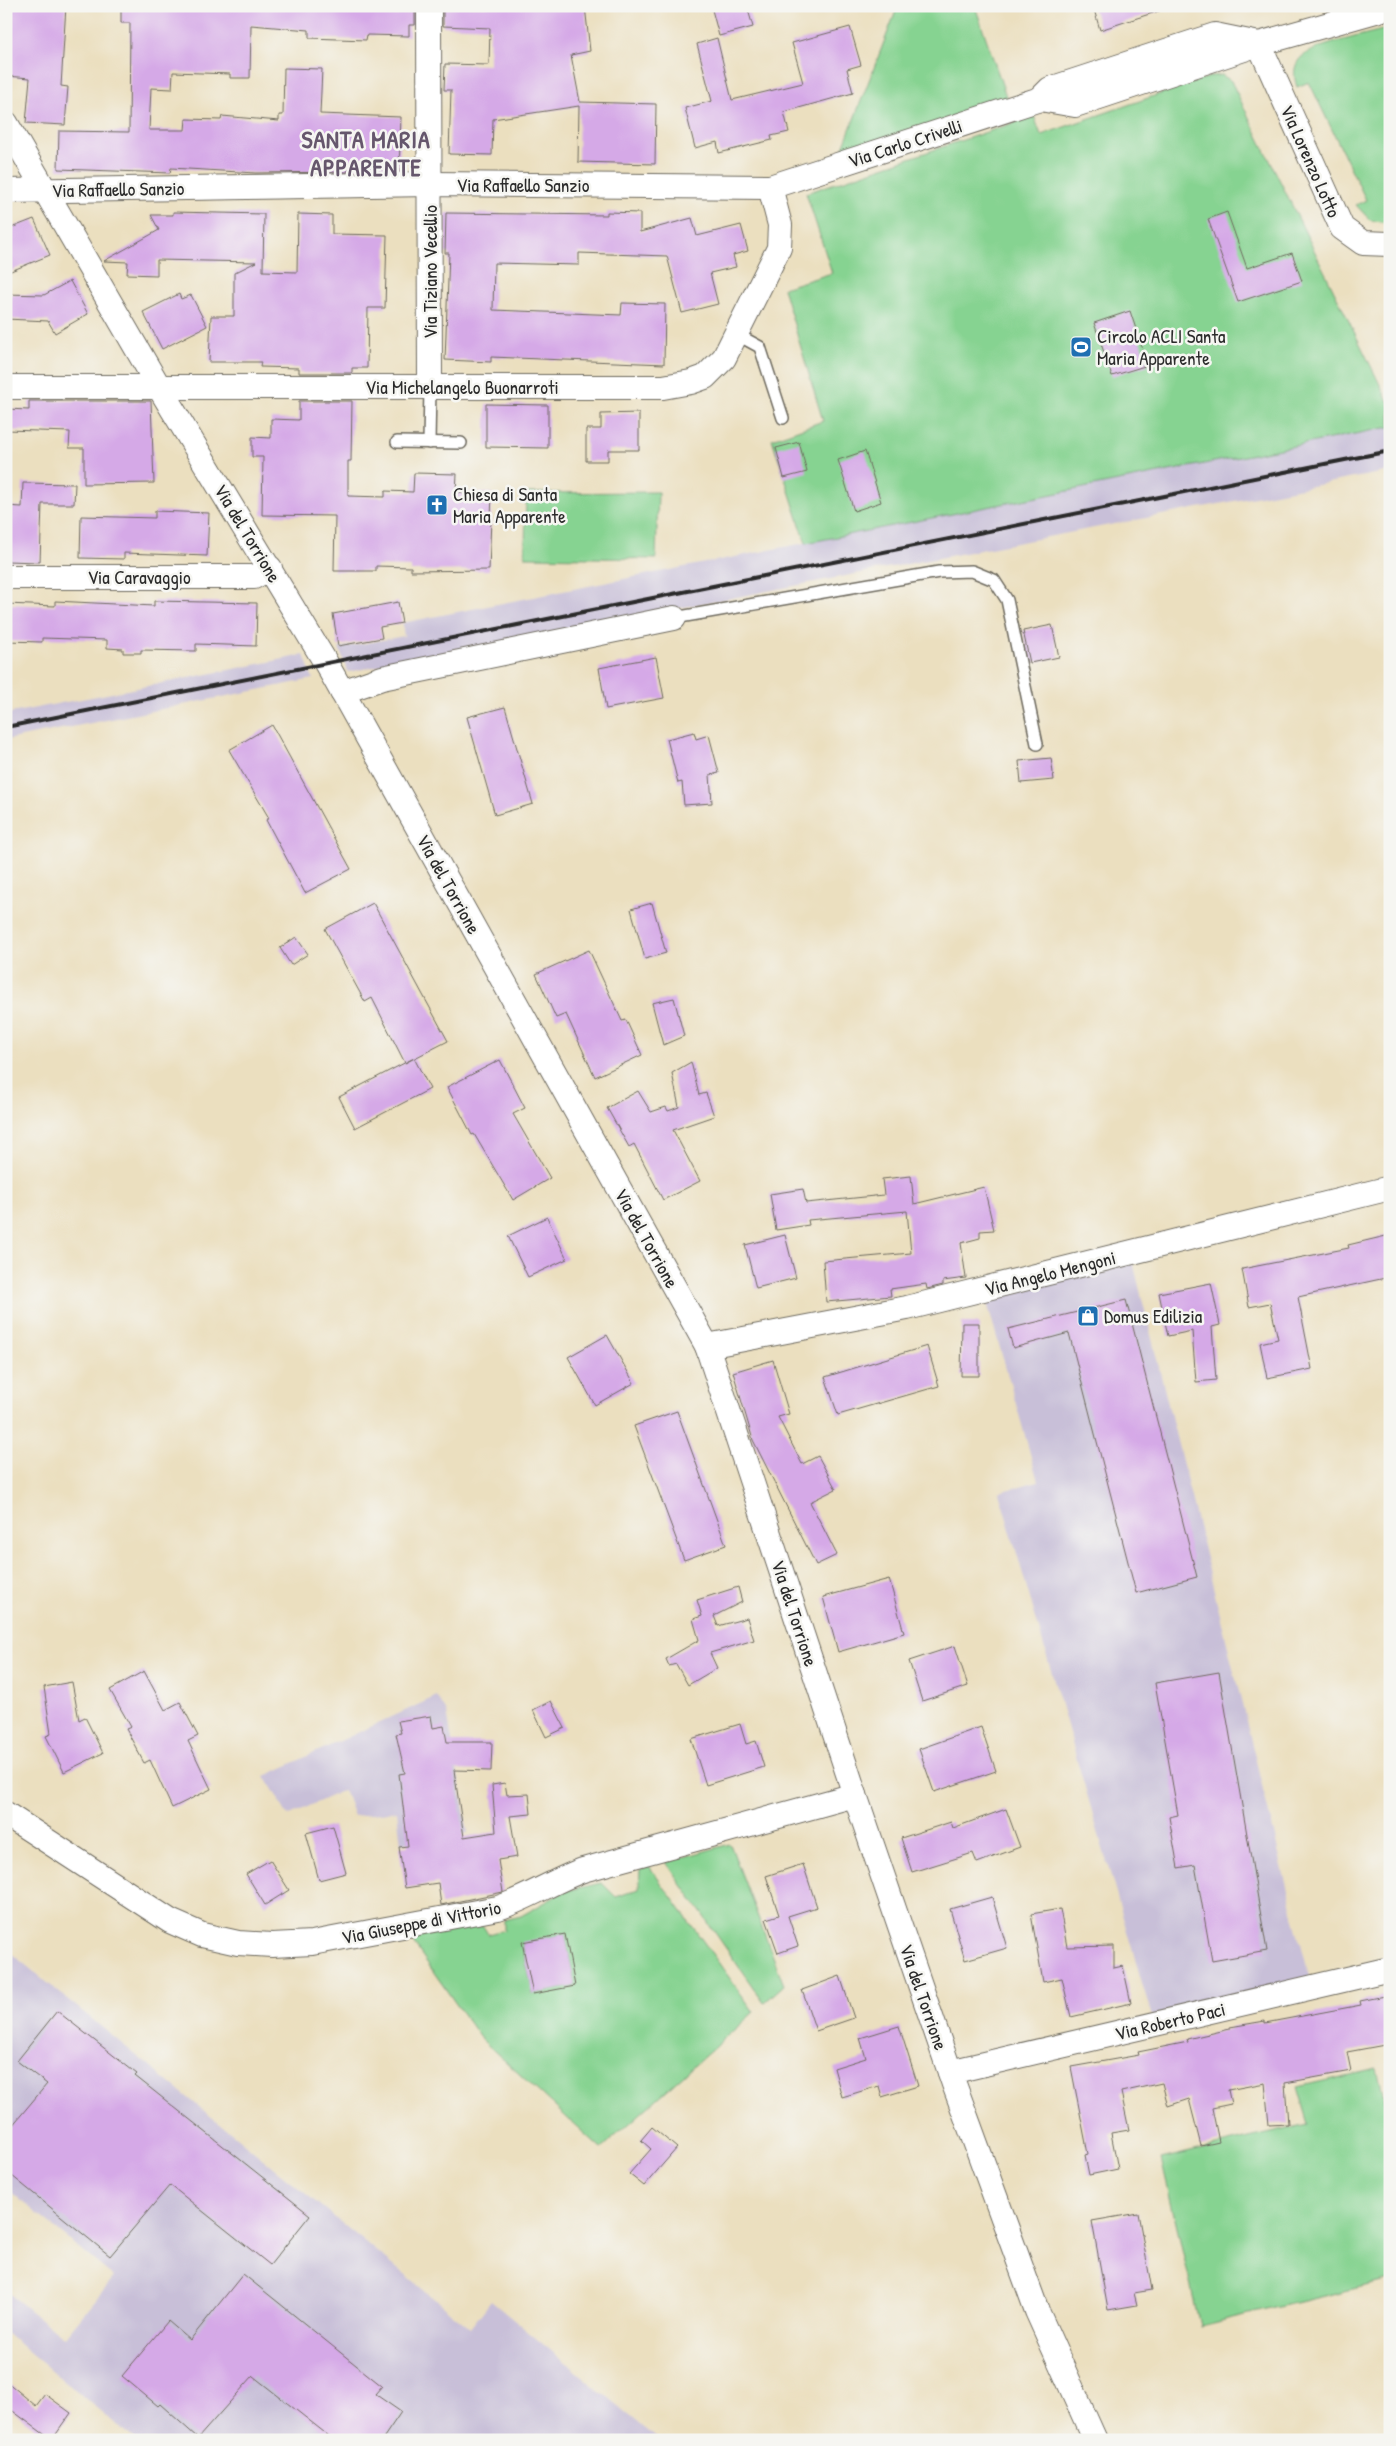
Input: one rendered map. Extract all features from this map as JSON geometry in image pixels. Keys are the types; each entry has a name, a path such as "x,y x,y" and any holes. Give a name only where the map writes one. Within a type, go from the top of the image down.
{"street":[{"name":"Via Tiziano Vecellio","path":"430,6 430,387"},
{"name":"Via Carlo Crivelli","path":"770,188 1040,99 1075,105 1259,44 1390,7"},
{"name":"Via Lorenzo Lotto","path":"1259,44 1342,228 1363,243 1390,244"},
{"name":"Via del Torrione","path":"6,124 342,692 707,1346 855,1795 950,2072 1037,2311 1095,2440"},
{"name":"Via Raffaello Sanzio","path":"6,190 430,184 770,188"},
{"name":"Via Michelangelo Buonarroti","path":"6,387 678,385 705,377 724,358 778,248 780,225 770,188"},
{"name":"Via Caravaggio","path":"6,578 254,577 270,568"},
{"path":"342,692 382,678 674,618"},
{"name":"Via Angelo Mengoni","path":"707,1346 906,1308 1390,1188"},
{"name":"Via Giuseppe di Vittorio","path":"6,1814 170,1921 211,1937 238,1943 272,1945 312,1943 498,1908 518,1902 561,1878 583,1870 855,1795"},
{"name":"Via Roberto Paci","path":"950,2072 1390,1969"}],"lane":[{"path":"736,334 760,347 783,418"},
{"path":"429,442 430,387"},
{"path":"397,442 461,443"},
{"path":"674,618 900,577 940,572 972,571 994,580 1007,600 1036,744"}],"shaded area":[{"path":"1390,427 1390,471 348,672 339,648 404,636 402,623"},
{"path":"304,655 313,679 6,740 6,714"},
{"path":"1132,1258 1312,1988 1154,2024 999,1492 1038,1481 985,1296"},
{"path":"437,1696 447,1712 468,1833 401,1844 397,1811 354,1816 344,1790 288,1816 265,1776"},
{"path":"6,1949 470,2328 491,2301 659,2440 135,2440 6,2333 6,2291 64,2338 114,2277 6,2188"}],"green space":[{"path":"898,6 975,6 1007,99 840,155"},
{"path":"1390,28 1390,224 1370,220 1356,205 1366,200 1309,82 1297,87 1295,74 1296,65 1300,58 1310,51 1332,43"},
{"name":"Circolo ACLI Santa Maria Apparente","path":"1222,75 1231,81 1390,405 1390,427 806,543 772,439 823,421 783,288 832,273 806,193 1034,116 1041,135 1212,76"},
{"path":"658,492 656,559 525,557 526,493"},
{"path":"730,1844 784,1985 764,2003 666,1862"},
{"path":"649,1866 754,2012 601,2149 480,2038 409,1937 483,1926 488,1934 504,1930 504,1920 521,1916 565,1891 602,1883 616,1897 639,1889 640,1869","holes":["565,1934 575,1986 533,1994 522,1943"]},
{"path":"1377,2069 1390,2120 1390,2280 1200,2326 1161,2159 1308,2124 1297,2087"}],"building":[{"path":"6,6 66,6 61,86 68,87 65,125 26,123 30,78 7,76 10,31 6,30"},
{"path":"121,6 415,6 415,25 409,25 409,36 367,35 366,40 309,38 309,30 251,25 250,78 230,78 230,74 173,72 172,89 151,88 149,130 185,130 186,119 221,120 222,116 279,121 279,115 283,115 284,68 322,69 320,114 401,117 399,170 348,168 348,172 256,173 171,168 170,173 58,169 59,131 129,132 130,23 121,23"},
{"path":"443,6 585,6 590,51 571,55 580,102 656,104 655,164 578,162 579,106 493,119 492,155 449,154 451,90 444,90 445,64 489,65 490,28 443,26"},
{"path":"711,6 747,6 753,27 719,36"},
{"path":"1093,6 1161,6 1162,10 1100,30"},
{"path":"850,27 861,65 847,69 853,93 784,112 789,132 771,136 772,140 719,153 717,142 695,148 685,108 712,101 697,44 717,38 732,100 803,83 792,43"},
{"path":"173,212 264,214 263,271 297,272 298,214 332,215 332,234 387,235 385,308 368,308 367,368 352,368 352,373 299,373 299,368 260,367 261,362 209,362 211,316 234,316 234,273 256,262 157,260 157,275 127,274 128,262 104,261 159,230 151,215 173,215"},
{"path":"607,212 640,213 640,232 692,218 697,236 741,225 748,251 733,255 736,267 710,273 718,304 682,313 667,256 579,253 579,265 494,263 493,310 621,315 622,303 665,304 664,364 491,357 491,362 445,360 449,253 445,253 446,213 607,215"},
{"path":"1227,212 1247,268 1292,253 1302,281 1238,302 1208,219"},
{"path":"34,219 50,255 6,273 6,230"},
{"path":"70,281 88,314 55,333 48,321 6,319 6,294 44,295"},
{"path":"179,294 181,299 191,295 207,326 162,349 143,312"},
{"path":"1130,311 1148,365 1112,376 1094,323"},
{"path":"29,401 151,401 154,483 84,484 84,448 69,448 70,432 6,430 6,409 29,410"},
{"path":"299,401 352,401 351,461 348,461 348,496 385,497 385,491 413,492 414,473 457,474 456,492 492,493 489,570 411,571 411,567 376,566 376,571 334,571 335,516 262,515 263,457 252,457 252,437 271,438 271,419 299,420"},
{"path":"486,404 548,405 548,448 486,447"},
{"path":"639,413 639,450 608,450 608,461 586,461 586,429 601,429 601,414"},
{"path":"799,442 807,472 784,478 776,448"},
{"path":"865,451 881,502 854,511 838,460"},
{"path":"23,483 75,484 74,504 42,504 40,562 6,561 6,506 22,507"},
{"path":"155,511 209,513 207,556 124,553 124,559 80,558 81,516 155,518"},
{"path":"55,601 154,606 154,601 257,603 256,646 196,644 196,651 141,650 141,653 123,653 123,649 107,648 107,640 42,638 42,642 6,641 6,604 55,606"},
{"path":"398,602 402,623 380,627 382,638 338,646 333,614"},
{"path":"1052,625 1059,657 1030,663 1023,631"},
{"path":"656,657 664,698 606,709 599,668"},
{"path":"505,707 533,804 495,815 467,717"},
{"path":"272,725 351,869 305,893 266,820 269,818 229,750"},
{"path":"694,732 696,739 709,735 719,773 710,775 712,803 684,805 682,782 678,783 667,739"},
{"path":"1051,758 1054,780 1021,783 1019,761"},
{"path":"373,903 448,1041 405,1063 372,998 365,1002 325,929"},
{"path":"652,903 666,953 645,959 631,909"},
{"path":"296,937 308,954 291,965 280,948"},
{"path":"589,950 622,1021 626,1020 642,1055 595,1077 566,1014 556,1018 536,974"},
{"path":"674,998 684,1036 663,1045 652,1003"},
{"path":"414,1058 430,1089 355,1128 339,1097"},
{"path":"500,1060 525,1108 513,1114 550,1178 513,1200 474,1134 472,1135 447,1087"},
{"path":"691,1062 699,1095 706,1093 714,1116 673,1130 700,1181 663,1200 634,1144 629,1147 607,1108 638,1091 651,1112 666,1107 668,1111 679,1107 672,1073"},
{"path":"911,1176 914,1204 984,1187 994,1230 980,1231 980,1238 961,1243 966,1278 943,1281 943,1285 927,1289 926,1284 890,1289 891,1296 826,1302 823,1261 911,1253 907,1211 808,1220 809,1225 776,1230 770,1194 803,1189 806,1203 884,1195 882,1179"},
{"path":"547,1217 567,1259 528,1277 508,1236"},
{"path":"785,1235 796,1278 756,1288 745,1245"},
{"path":"1390,1235 1390,1277 1298,1297 1312,1369 1267,1378 1260,1343 1278,1339 1270,1303 1249,1307 1242,1269 1349,1248 1348,1245"},
{"path":"1211,1283 1220,1325 1212,1327 1216,1380 1196,1382 1192,1331 1168,1336 1159,1293"},
{"path":"1126,1300 1197,1577 1136,1593 1069,1333 1013,1348 1008,1329"},
{"path":"962,1323 979,1323 979,1376 961,1376"},
{"path":"607,1335 634,1383 595,1405 568,1357"},
{"path":"927,1346 939,1386 838,1415 825,1377"},
{"path":"773,1360 789,1414 778,1417 802,1464 818,1456 836,1489 810,1502 837,1555 816,1565 753,1440 733,1372"},
{"path":"677,1411 726,1545 684,1560 634,1426"},
{"path":"889,1579 904,1633 838,1652 823,1597"},
{"path":"738,1587 742,1602 714,1616 718,1626 747,1618 754,1640 710,1653 717,1668 688,1685 676,1664 669,1666 666,1659 699,1640 693,1619 702,1616 697,1600"},
{"path":"955,1646 968,1686 922,1701 909,1661"},
{"path":"144,1671 165,1710 180,1702 198,1736 188,1741 211,1789 172,1808 150,1760 144,1763 126,1729 131,1727 110,1690"},
{"path":"1219,1672 1267,1951 1212,1961 1195,1865 1178,1868 1169,1817 1178,1815 1155,1683"},
{"path":"72,1682 79,1720 85,1717 103,1753 64,1772 46,1736 51,1734 44,1687"},
{"path":"551,1701 565,1728 546,1737 533,1710"},
{"path":"431,1716 433,1728 444,1726 447,1742 492,1742 491,1771 454,1770 464,1837 496,1832 492,1785 505,1783 507,1795 529,1794 531,1814 510,1816 517,1857 498,1860 503,1892 441,1905 438,1883 405,1888 399,1847 408,1846 399,1774 405,1773 396,1734 401,1733 398,1721"},
{"path":"740,1724 746,1744 756,1741 764,1767 706,1785 691,1739"},
{"path":"981,1727 996,1771 934,1792 919,1749"},
{"path":"1006,1809 1020,1847 977,1863 973,1853 912,1872 901,1838 951,1822 953,1828"},
{"path":"333,1826 346,1873 319,1880 306,1833"},
{"path":"270,1860 289,1890 265,1905 246,1874"},
{"path":"803,1864 817,1907 788,1916 798,1946 778,1953 766,1919 779,1915 766,1876"},
{"path":"992,1897 1007,1948 965,1960 950,1909"},
{"path":"1060,1909 1067,1947 1114,1946 1114,1968 1123,1966 1131,2003 1071,2017 1062,1978 1043,1982 1031,1914"},
{"path":"565,1934 575,1986 533,1994 522,1942"},
{"path":"840,1976 854,2018 816,2031 802,1990"},
{"path":"1390,1995 1390,2044 1347,2052 1351,2071 1285,2083 1288,2124 1269,2125 1265,2083 1228,2090 1231,2104 1212,2108 1219,2142 1201,2146 1189,2099 1168,2106 1162,2083 1121,2092 1129,2130 1111,2133 1118,2169 1089,2175 1085,2155 1088,2154 1071,2067 1139,2055 1138,2052 1188,2042 1187,2039 1230,2029 1230,2027 1265,2021 1265,2023 1361,2005 1360,2001"},
{"path":"57,2011 137,2074 135,2076 310,2215 270,2265 170,2185 110,2256 6,2171 6,2133 47,2084 17,2061"},
{"path":"899,2026 918,2086 882,2097 879,2086 842,2097 834,2068 866,2058 860,2038"},
{"path":"652,2127 677,2148 644,2186 629,2174 651,2149 641,2140"},
{"path":"1138,2213 1152,2290 1134,2293 1137,2305 1108,2310 1092,2221"},
{"path":"243,2274 382,2386 375,2394 401,2412 382,2440 334,2440 253,2376 198,2438 160,2404 158,2406 122,2376 168,2321 190,2340"},
{"path":"6,2381 36,2406 45,2394 71,2413 52,2440 6,2406"}],"railway":[{"path":"6,727 1390,451"}],"place":[{"name":"Circolo ACLI Santa Maria Apparente","path":"1081,347"},
{"name":"Chiesa di Santa Maria Apparente","path":"437,505"},
{"name":"Domus Edilizia","path":"1088,1316"}],"district":[{"name":"SANTA MARIA APPARENTE","path":"366,153"}]}
